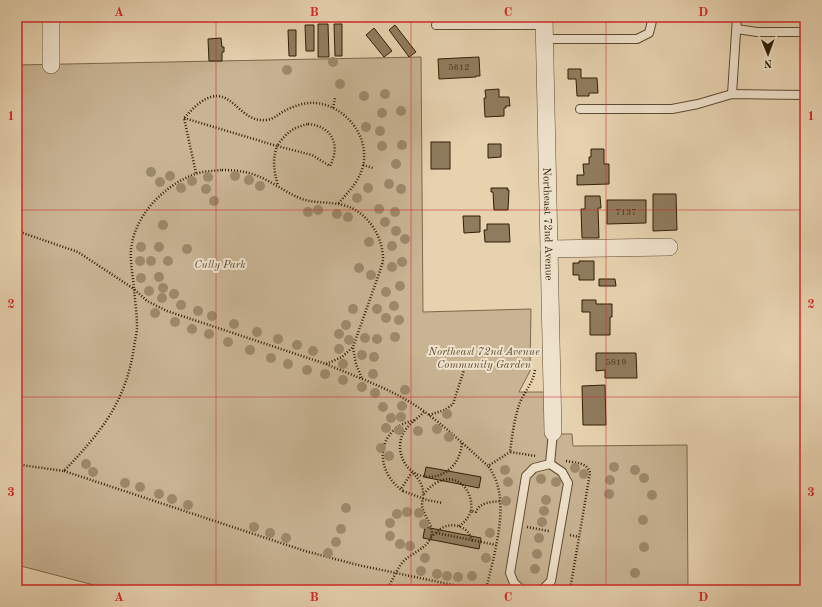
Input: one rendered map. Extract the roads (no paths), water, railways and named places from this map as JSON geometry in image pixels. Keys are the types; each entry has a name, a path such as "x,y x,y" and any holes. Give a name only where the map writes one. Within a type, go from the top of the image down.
{"street":[{"path":"50,17 51,65"},
{"name":"Northeast 72nd Avenue","path":"544,27 553,432"},
{"path":"549,249 669,247"}],"lane":[{"path":"436,26 544,27 637,39 649,33 653,17"},
{"path":"732,94 737,17"},
{"path":"737,29 756,32 805,32"},
{"path":"580,109 672,109 732,94 805,96"},
{"path":"550,464 553,432"},
{"path":"522,590 514,583 510,573 526,476 534,468 550,464 562,472 568,483 551,581 542,590"}],"park label":[{"name":"Cully Park","path":"220,264"},
{"name":"Northeast 72nd Avenue Community Garden","path":"484,357"}]}
